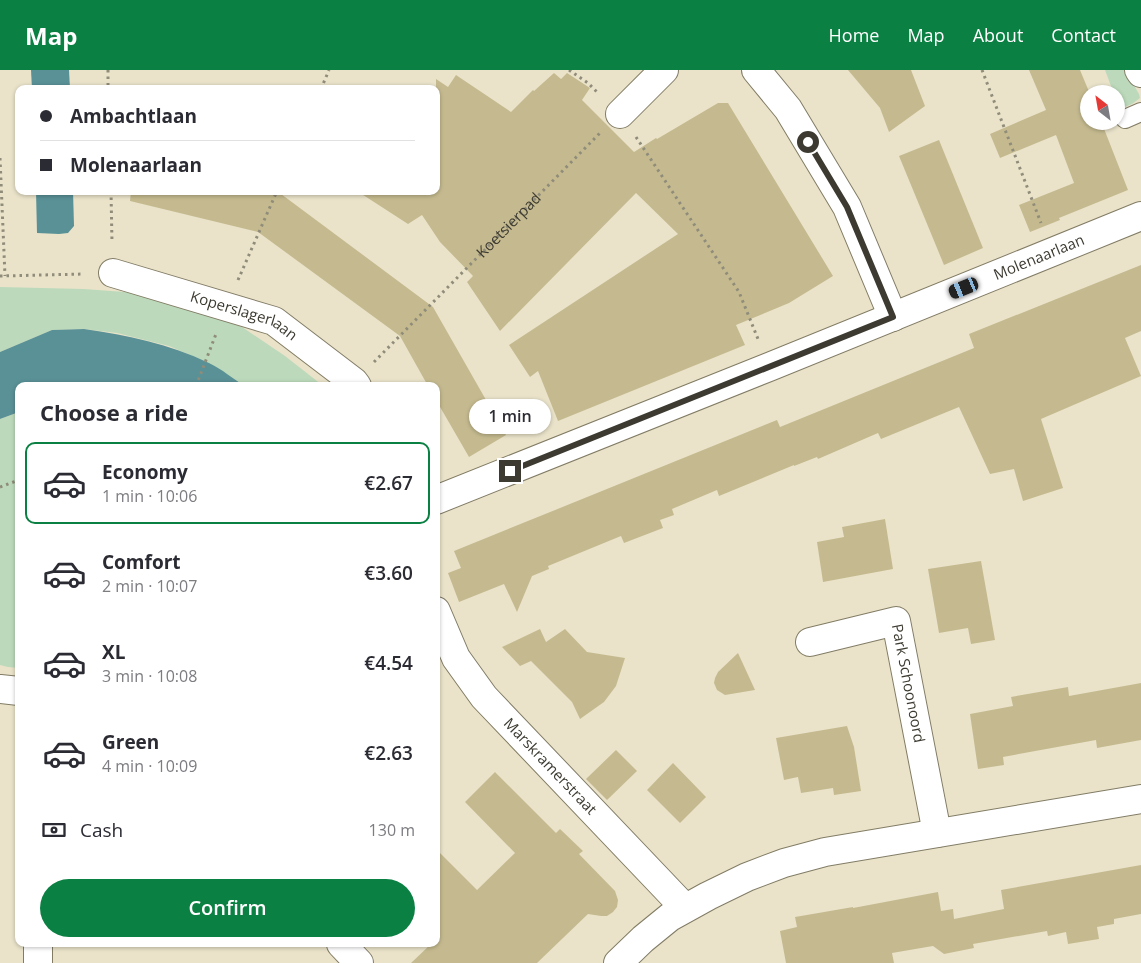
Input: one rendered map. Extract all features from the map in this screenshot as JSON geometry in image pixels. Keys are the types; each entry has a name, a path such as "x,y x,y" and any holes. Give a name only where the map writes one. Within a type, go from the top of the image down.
{"street":[{"path":"620,114 664,70"},
{"path":"756,70 788,109 847,207 893,317"},
{"name":"Molenaarlaan","path":"440,498 769,368 1141,216"},
{"name":"Koperslagerlaan","path":"113,273 274,320 353,382"},
{"name":"Marskramerstraat","path":"440,620 456,658 484,698 685,908"},
{"name":"Park Schoonoord","path":"810,642 896,621 937,833"},
{"path":"0,689 15,691"},
{"path":"618,963 670,917 747,877 784,863 825,852 1141,799"},
{"path":"38,947 38,963"},
{"path":"344,947 359,963"}],"path":[{"path":"108,70 108,85"},
{"path":"323,85 329,70"},
{"path":"569,70 588,83 620,114 739,292 769,368"},
{"path":"982,70 1053,252"},
{"name":"Koetsierpad","path":"358,382 620,114"},
{"path":"0,158 2,276 113,273 111,195"},
{"path":"197,382 226,307 274,195"},
{"path":"0,487 15,481"}],"green space":[{"path":"1105,70 1125,70 1140,98 1125,107 1125,85 1111,85"},
{"path":"0,287 84,289 138,293 190,308 242,327 285,356 318,382 239,382 211,364 169,346 117,333 84,329 52,330 0,352"},
{"path":"15,413 15,668 0,665 0,419"}],"water":[{"path":"31,70 69,70 70,85 32,85"},
{"path":"36,195 73,195 74,226 68,233 37,233"},
{"path":"84,329 132,337 163,345 214,365 239,382 15,382 15,413 0,419 0,352 52,330"}],"building":[{"path":"848,70 911,70 925,106 889,132 880,108"},
{"path":"1029,70 1080,70 1086,85 1080,85 1080,130 1105,130 1128,190 1030,232 1019,205 1074,183 1056,135 1000,158 990,134 1046,110"},
{"path":"554,73 561,79 567,73 590,88 582,100 634,152 718,103 728,103 833,276 789,303 736,325 745,345 558,421 538,371 530,377 509,345 678,234 636,193 500,331 467,282 473,276 440,242 422,215 408,224 363,195 440,195 440,85 436,85 436,79 448,87 456,75 511,112"},
{"path":"939,140 983,248 944,265 899,156"},
{"path":"131,195 282,195 433,307 506,435 469,457 440,407 440,382 426,382 400,336 258,232 130,201"},
{"path":"1141,265 1141,331 1125,338 1141,376 1041,419 1063,488 1023,501 1014,469 990,474 959,407 881,439 878,433 818,459 817,457 794,465 719,496 717,490 672,509 674,515 660,520 663,528 624,543 621,536 548,566 549,569 532,576 517,612 504,584 459,602 448,573 461,568 454,551 777,420 780,427 974,348 969,334"},
{"path":"885,519 893,569 823,582 817,542 844,537 842,527"},
{"path":"981,561 995,640 971,644 968,628 939,633 928,569"},
{"path":"540,629 546,642 565,629 587,652 625,658 616,686 604,702 580,719 572,702 531,661 520,666 502,647"},
{"path":"738,653 755,690 725,695 717,690 714,683 715,678 718,672"},
{"path":"1141,683 1141,740 1097,748 1096,740 1003,757 1004,765 978,769 970,714 1013,706 1011,697 1068,687 1069,696"},
{"path":"847,726 854,747 861,791 834,795 833,788 801,793 798,777 784,780 776,738"},
{"path":"616,750 637,771 607,800 586,779"},
{"path":"673,763 706,797 680,823 647,790"},
{"path":"495,772 556,833 560,829 583,851 579,854 615,891 618,900 617,907 607,916 588,914 537,963 411,963 428,947 440,947 440,853 477,890 515,853 465,802"},
{"path":"1141,865 1141,914 1114,919 1114,924 1097,927 1099,939 1068,944 1066,932 1048,936 1047,931 973,944 974,948 944,954 933,946 892,953 894,963 786,963 780,931 797,927 795,917 938,892 941,911 953,909 954,919 1004,909 1001,890"}],"route":[{"path":"510,471 893,317 847,207 808,142"}]}
